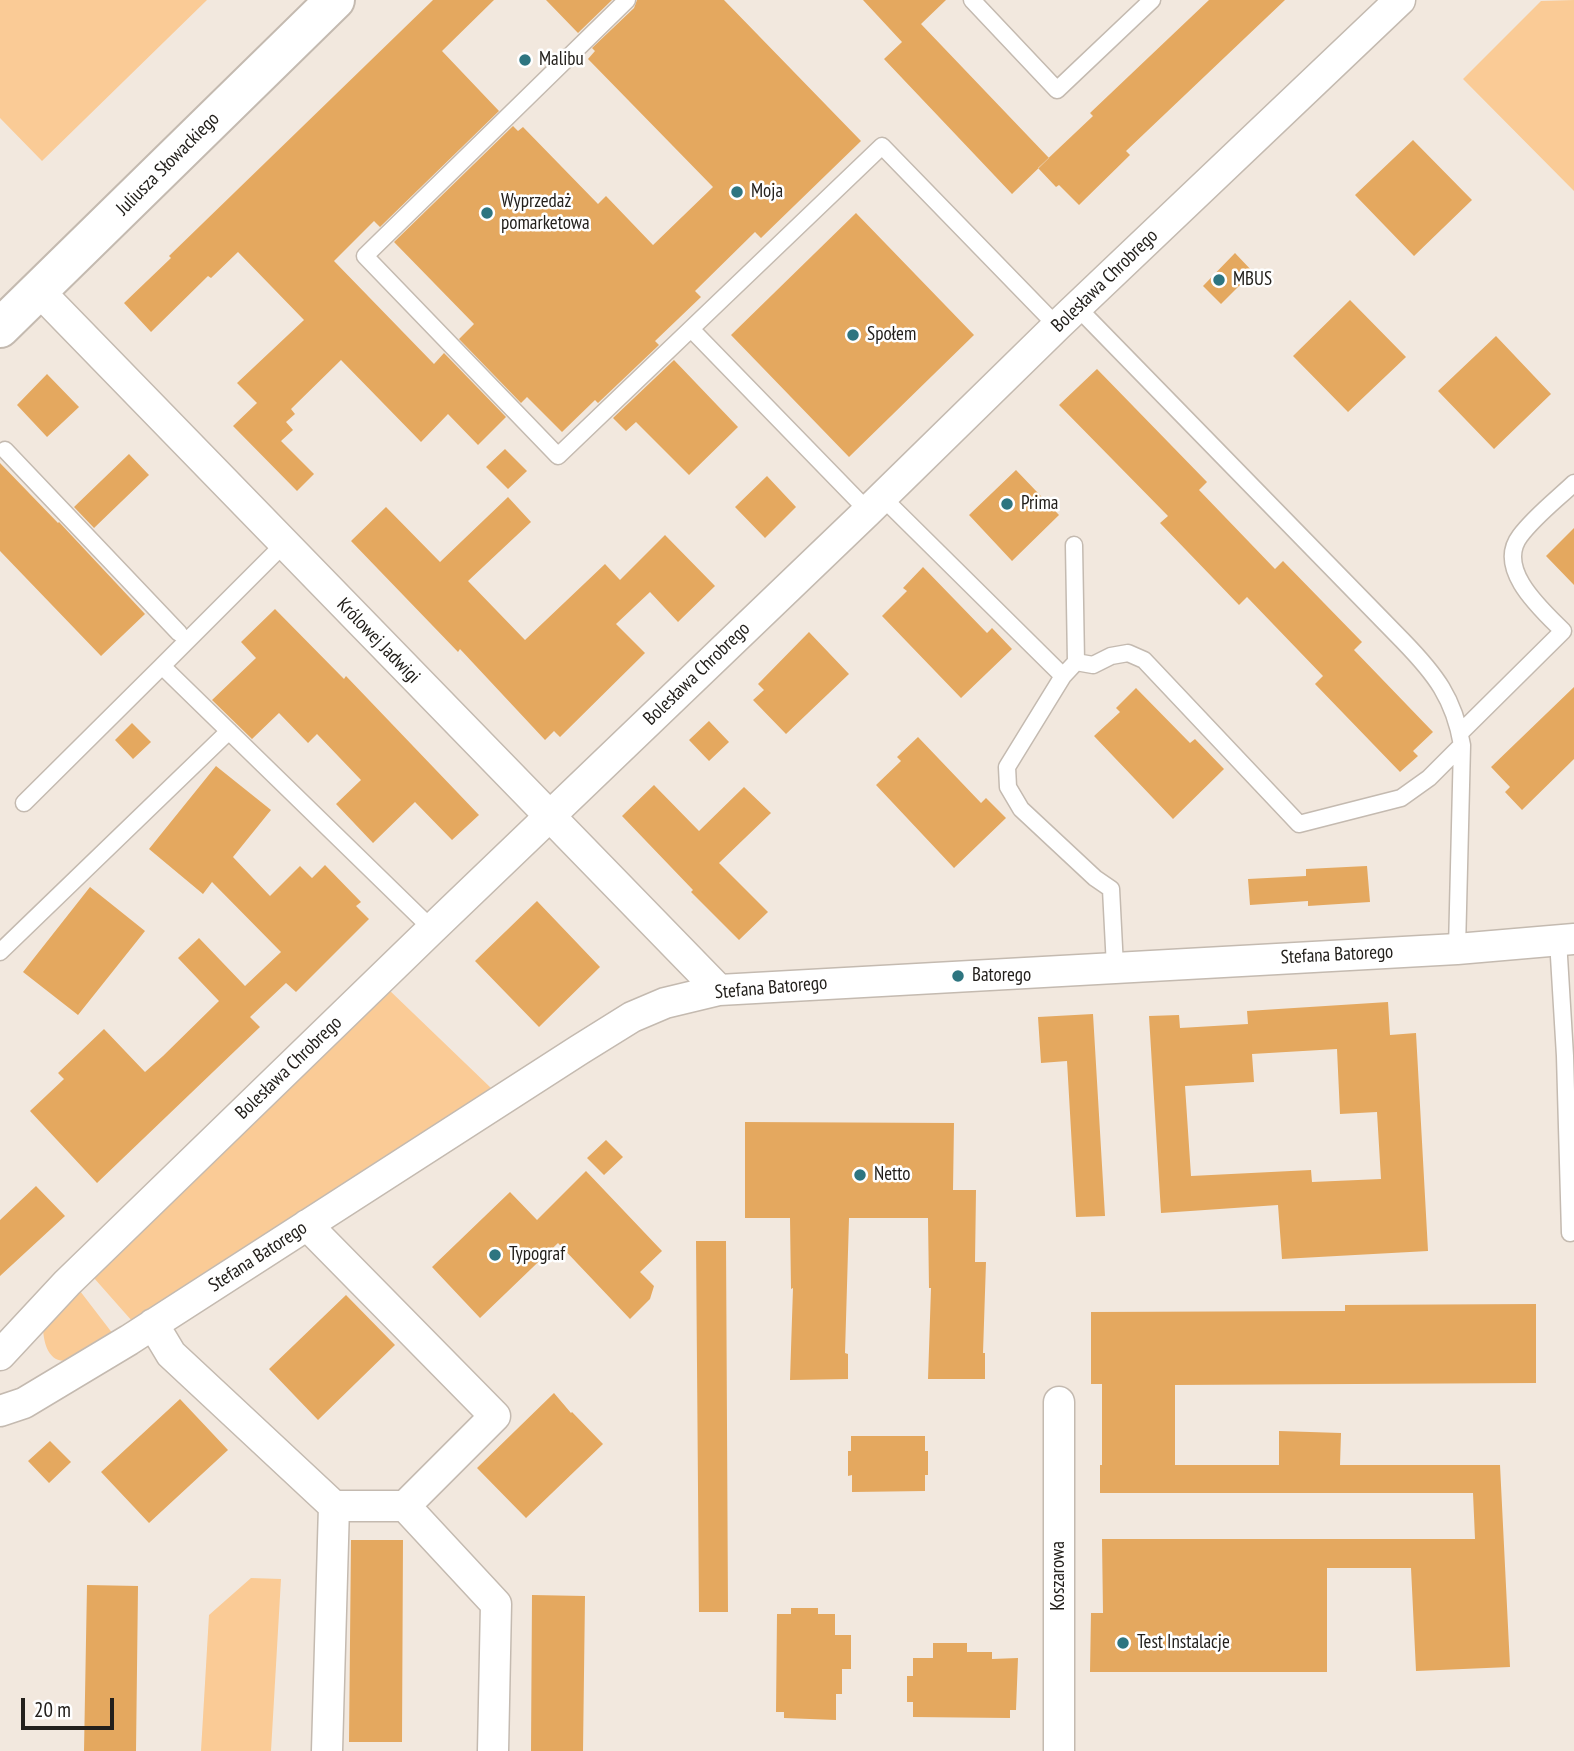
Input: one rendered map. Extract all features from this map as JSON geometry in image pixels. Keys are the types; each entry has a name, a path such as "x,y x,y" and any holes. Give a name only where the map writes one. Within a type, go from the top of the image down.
{"street":[{"name":"Juliusza Słowackiego","path":"14,307 335,0"},
{"name":"Bolesława Chrobrego","path":"0,1355 67,1283 550,814 1400,0"},
{"name":"Królowej Jadwigi","path":"14,307 284,544 719,990"},
{"name":"Stefana Batorego","path":"0,1411 24,1403 153,1325 632,1017 665,1003 719,990 1457,948 1566,939"},
{"path":"153,1325 171,1354 334,1506 405,1506 495,1416 307,1225"},
{"name":"Koszarowa","path":"1059,1402 1059,1751"},
{"path":"327,1751 334,1506"},
{"path":"405,1506 496,1604 493,1751"}],"lane":[{"path":"627,0 365,256 558,456 882,146 1067,316 1427,665 1448,696 1461,739 1457,948"},
{"path":"972,0 1057,90 1152,0"},
{"path":"691,329 875,504 1063,676"},
{"path":"5,450 179,633"},
{"path":"1076,662 1093,665 1111,656 1128,653 1144,660 1299,824 1401,798 1429,778 1461,739 1563,631 1516,577 1513,553 1518,537 1574,483"},
{"path":"24,803 284,544"},
{"path":"1074,545 1076,662 1063,676 1007,767 1008,787 1021,809 1094,878 1111,889 1115,967"},
{"path":"162,666 432,929"},
{"path":"0,952 229,731"},
{"path":"1566,939 1564,1056 1570,1233"}],"shaded area":[{"path":"0,0 207,0 42,161 0,118"},
{"path":"1574,0 1574,191 1463,79 1541,1"},
{"path":"387,988 491,1088 132,1321 94,1278"},
{"path":"80,1291 113,1334 74,1358 62,1361 56,1359 48,1350 43,1326"},
{"path":"251,1578 281,1579 271,1751 201,1751 209,1615"}],"building":[{"path":"433,0 494,0 442,51 499,111 380,227 374,221 334,261 434,364 444,353 506,417 478,445 448,414 421,442 341,360 291,409 295,414 286,422 293,430 281,441 314,474 297,491 233,426 257,403 237,383 304,320 238,252 211,278 208,276 151,332 124,303"},
{"path":"546,0 612,0 578,33"},
{"path":"637,0 724,0 861,141 761,238 755,232 695,291 701,297 655,341 659,345 598,403 595,400 562,432 527,397 521,403 459,339 474,324 394,242 513,126 518,131 523,127 598,204 606,196 653,245 713,187 588,59 595,51 592,48 634,8"},
{"path":"863,0 946,0 921,24 1049,158 1012,194 884,59 902,42"},
{"path":"1209,0 1285,0 1126,151 1130,155 1079,205 1038,168 1093,116 1090,113"},
{"path":"1413,140 1472,200 1414,256 1355,195"},
{"name":"Społem","path":"856,213 974,335 849,457 731,335"},
{"path":"1235,253 1253,272 1221,304 1203,286"},
{"path":"1350,300 1406,357 1348,412 1293,356"},
{"path":"1496,336 1551,394 1494,449 1438,391"},
{"path":"674,360 738,427 689,475 636,422 626,431 613,418"},
{"path":"1097,369 1207,482 1199,490 1275,569 1283,561 1362,642 1354,650 1433,732 1413,751 1418,756 1400,772 1315,684 1323,676 1247,597 1239,605 1160,523 1168,516 1059,405"},
{"path":"47,374 79,407 47,437 17,405"},
{"path":"505,449 527,471 508,489 486,467"},
{"path":"129,454 149,475 94,528 74,507"},
{"path":"0,463 145,614 101,656 0,551"},
{"path":"1016,470 1059,515 1012,561 969,515"},
{"path":"767,476 796,507 765,538 735,507"},
{"path":"508,497 531,522 468,581 525,640 605,564 620,580 665,535 715,586 678,622 650,592 616,624 645,653 560,737 554,731 545,740 460,649 458,652 351,541 386,507 440,562"},
{"path":"1574,528 1574,585 1546,556"},
{"path":"923,567 987,633 992,628 1012,649 961,698 882,616 907,591 903,588"},
{"path":"275,609 344,679 346,676 479,815 452,840 415,802 373,843 336,804 361,780 317,734 308,743 279,713 252,739 212,700 256,658 241,642"},
{"path":"809,632 849,674 786,734 753,700 764,690 758,684"},
{"path":"1574,687 1574,759 1522,810 1505,792 1510,787 1491,767"},
{"path":"1136,688 1190,743 1195,739 1224,769 1173,819 1094,736 1120,712 1116,708"},
{"path":"709,721 729,742 709,761 689,740"},
{"path":"132,723 151,742 133,759 115,740"},
{"path":"918,737 981,803 986,798 1006,818 954,868 876,785 901,761 897,757"},
{"path":"216,766 271,810 233,857 270,896 300,866 312,878 325,865 361,902 356,906 369,919 296,992 286,983 250,1017 260,1027 97,1183 30,1111 64,1079 58,1073 104,1029 145,1072 163,1056 219,1001 178,958 199,938 245,986 281,952 212,882 203,894 149,849"},
{"path":"654,785 699,831 744,787 771,813 719,863 768,912 739,940 622,816"},
{"path":"1367,866 1370,902 1308,906 1308,901 1250,905 1248,879 1306,876 1306,869"},
{"path":"90,887 145,931 78,1015 23,972"},
{"path":"537,901 600,967 539,1027 475,961"},
{"path":"1388,1002 1390,1035 1416,1033 1428,1251 1282,1259 1278,1205 1161,1213 1149,1016 1179,1015 1180,1028 1248,1024 1247,1011","holes":["1337,1049 1340,1114 1377,1112 1381,1179 1312,1182 1311,1170 1191,1176 1185,1086 1254,1082 1252,1054"]},
{"path":"1093,1014 1105,1216 1076,1217 1067,1061 1041,1063 1038,1017"},
{"path":"745,1122 954,1123 953,1190 976,1190 975,1262 986,1262 983,1353 985,1379 928,1379 931,1288 928,1218 849,1218 845,1353 848,1354 848,1379 790,1380 793,1288 791,1289 790,1218 745,1218"},
{"path":"606,1140 623,1157 604,1175 587,1158"},
{"path":"586,1171 662,1251 640,1272 654,1286 650,1299 630,1319 558,1243 480,1318 432,1267 510,1192 537,1220"},
{"path":"36,1186 65,1216 0,1276 0,1220"},
{"path":"696,1241 726,1241 728,1612 699,1612"},
{"path":"346,1295 395,1345 318,1420 269,1369"},
{"path":"1536,1304 1536,1383 1175,1385 1175,1465 1279,1465 1279,1431 1341,1433 1340,1465 1500,1465 1510,1667 1416,1671 1411,1568 1327,1568 1327,1672 1090,1672 1091,1613 1103,1613 1102,1539 1475,1539 1473,1493 1100,1493 1102,1384 1091,1384 1091,1312 1345,1311 1345,1305"},
{"path":"554,1393 603,1444 526,1518 477,1468"},
{"path":"180,1399 228,1450 149,1523 101,1472"},
{"path":"851,1436 925,1436 928,1475 925,1475 925,1491 852,1492 852,1475 848,1476"},
{"path":"50,1441 71,1462 49,1483 28,1461"},
{"path":"351,1540 403,1540 402,1742 349,1742"},
{"path":"87,1585 138,1586 136,1751 84,1751"},
{"path":"532,1595 585,1596 583,1751 531,1751"},
{"path":"791,1608 818,1608 818,1614 835,1614 835,1635 851,1635 851,1669 842,1669 842,1694 836,1694 836,1720 784,1718 784,1712 776,1712 777,1614 791,1614"},
{"path":"933,1643 967,1643 967,1652 992,1652 992,1659 1018,1658 1016,1710 1010,1710 1010,1718 913,1717 913,1702 907,1702 907,1676 913,1676 913,1658 933,1658"}],"place":[{"name":"Malibu","path":"525,60"},
{"name":"Moja","path":"737,192"},
{"name":"Wyprzedaż pomarketowa","path":"487,213"},
{"name":"MBUS","path":"1219,280"},
{"name":"Społem","path":"853,335"},
{"name":"Prima","path":"1007,504"},
{"name":"Batorego","path":"958,976"},
{"name":"Netto","path":"860,1175"},
{"name":"Typograf","path":"495,1255"},
{"name":"Test Instalacje","path":"1123,1643"}]}
